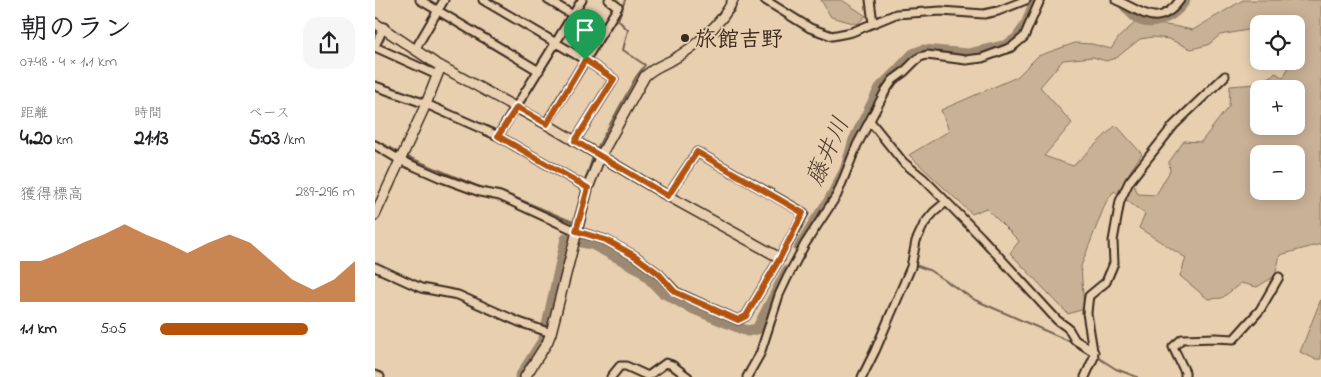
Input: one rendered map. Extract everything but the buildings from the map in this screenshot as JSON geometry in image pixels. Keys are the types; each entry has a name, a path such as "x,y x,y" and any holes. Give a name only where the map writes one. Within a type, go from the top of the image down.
{"street":[{"path":"420,0 539,71"},
{"path":"416,48 444,0"},
{"path":"483,0 614,79 575,141"},
{"path":"548,0 573,15"},
{"path":"498,136 583,0"},
{"path":"547,124 618,7 609,0"},
{"path":"525,377 547,343 548,332 596,154 645,76 653,69 688,50 730,8 733,0"},
{"path":"765,0 810,28 832,36 845,34 896,14 941,11 984,14 998,11 1026,0"},
{"path":"870,0 873,23"},
{"path":"747,377 760,354 779,295 787,278 805,244 837,195 857,145 889,85 920,57 927,55 966,60 983,58 1005,51 1019,43 1024,37 1041,0"},
{"path":"1117,0 1140,13 1156,16 1168,12 1180,0"},
{"path":"375,23 384,27 441,66 517,107 668,196 780,258"},
{"path":"384,27 375,46 437,76"},
{"path":"375,215 426,104 441,66"},
{"path":"1085,377 1094,354 1087,313 1089,296 1106,282 1114,263 1113,241 1124,192 1139,168 1174,125 1225,76"},
{"path":"375,86 426,104 498,136 588,188"},
{"path":"870,121 903,162 924,179 1057,320 1068,328 1075,340 1094,354"},
{"path":"375,145 472,189 500,196 576,231 606,240 635,256 659,274 675,292 738,320 746,316 780,258 803,213 697,152 668,196"},
{"path":"862,377 911,265 916,241 924,224 946,202"},
{"path":"375,267 421,288 458,294 519,322 548,332"},
{"path":"1185,377 1185,372 1173,347 1183,339 1234,339 1260,310 1279,277"},
{"path":"611,377 620,366 626,366 648,376 666,363 672,365 688,377"},
{"path":"375,374 380,377"}],"shaded area":[{"path":"821,0 842,0 866,16 857,24 831,17"},
{"path":"1243,0 1321,0 1321,244 1280,255 1275,276 1257,287 1241,283 1222,298 1208,299 1180,276 1186,258 1139,228 1145,214 1114,191 1106,202 1081,266 1084,309 1068,314 1010,253 1019,241 986,208 972,214 909,155 949,131 941,110 1017,77 1038,56 1075,43 1092,44 1111,49 1119,37 1136,22 1193,30","holes":["1250,15 1305,15 1305,70 1287,70 1283,78 1276,73 1263,80 1305,80 1305,135 1250,135 1250,84 1230,86 1229,106 1201,142 1184,141 1169,162 1170,171 1156,195 1138,194 1129,173 1142,154 1116,125 1073,166 1044,156 1072,123 1040,87 1063,60 1093,57 1106,61 1116,58 1140,39 1153,37 1169,39 1191,49 1208,45 1220,35 1250,30"]},
{"path":"1321,299 1321,359 1315,359 1300,352"}],"waterway":[{"path":"596,150 636,77 645,65 623,50 628,30 618,20 625,0"},
{"path":"728,17 734,11 738,0"},
{"name":"藤井川","path":"799,248 829,201 845,170 854,140 880,88 913,54 923,50 968,54 1007,45 1017,38 1026,25 1035,0"},
{"name":"藤井川","path":"1120,0 1134,16 1146,22 1166,18 1177,10 1185,0"},
{"path":"375,140 399,153"},
{"path":"584,183 594,154"},
{"path":"406,156 477,186 502,192 573,222"},
{"path":"572,226 583,187"},
{"path":"566,239 570,230"},
{"name":"藤井川","path":"520,377 544,339 566,239 570,240"},
{"name":"藤井川","path":"576,241 592,244 640,269 662,292 689,307 747,331 757,329 787,271"},
{"path":"915,265 929,270 975,300 1078,345"},
{"path":"858,377 907,268"},
{"path":"1097,357 1116,369 1137,377"}],"place":[{"name":"旅館吉野","path":"685,38"}],"route":[{"path":"585,60 614,79 575,141 668,196 697,152 803,213 780,258 746,316 738,320 675,292 659,274 635,256 606,240 576,231 588,188 498,136 517,107 547,124 585,60"}]}
